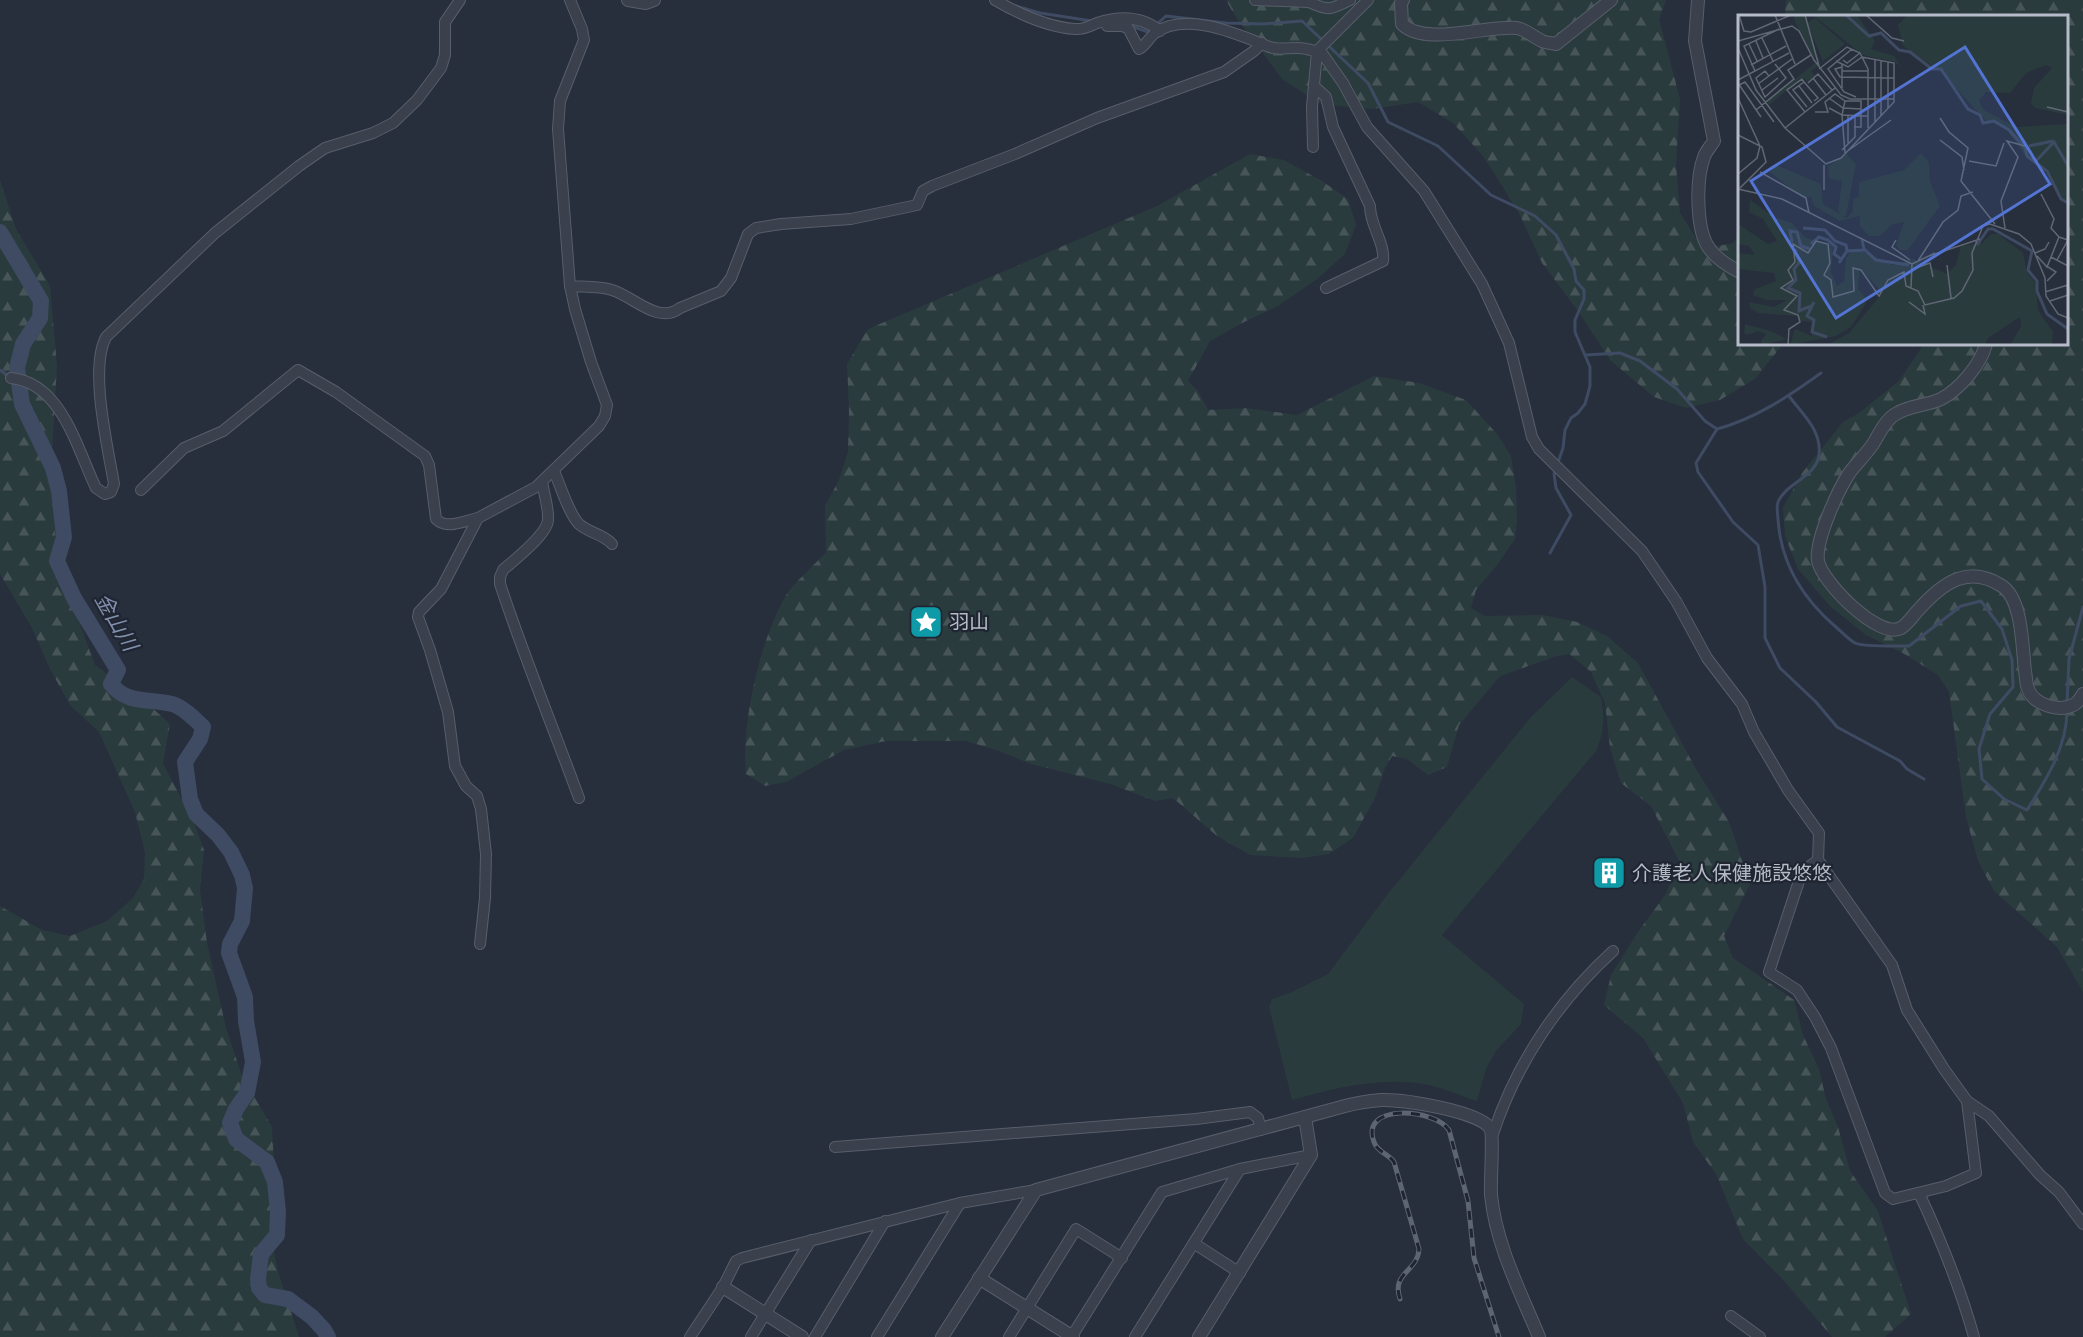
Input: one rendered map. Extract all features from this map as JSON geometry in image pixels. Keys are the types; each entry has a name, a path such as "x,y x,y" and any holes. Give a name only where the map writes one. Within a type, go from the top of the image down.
{"street":[{"path":"11,378 22,379 33,384 51,399 70,428 96,488 105,494 111,492 114,484 99,371 102,344 106,337 215,233 299,166 325,147 373,133 393,123 417,100 441,68 445,55 445,22 460,0"},
{"path":"141,489 184,448 224,431 298,370 336,392 425,456 429,465 436,519 439,523 446,525 478,518 536,487 598,426 605,416 607,405 588,352 570,286 558,129 560,101 584,40 570,0"},
{"path":"628,0 646,3 654,0"},
{"path":"995,0 1016,12 1049,24 1075,29 1125,18 1145,22 1160,31"},
{"path":"1255,0 1309,1 1326,10 1350,0"},
{"path":"1313,147 1312,107 1318,51 1368,0"},
{"path":"1403,0 1401,3 1402,24 1415,33 1437,34 1520,28 1543,41 1556,44 1611,0"},
{"path":"1698,0 1695,41 1714,141 1704,156 1699,181 1700,228 1708,246 1719,259 1738,271"},
{"path":"1107,27 1128,28 1140,50 1160,31 1186,24 1208,26 1268,47 1306,47 1318,51 1343,83 1368,127 1424,191 1482,284 1509,343 1532,437 1539,449 1642,551 1676,601 1707,658 1742,705 1754,732 1788,790 1819,833 1818,860 1892,965 1907,1010 1944,1069 1967,1101 1989,1116 2040,1175 2059,1192 2083,1224"},
{"path":"570,286 613,290 648,309 663,314 674,312 721,291 731,278 748,234 756,228 851,219 916,205 923,191 932,186 1097,118 1224,72 1262,43"},
{"path":"1315,87 1326,97 1333,127 1370,206 1370,218 1384,253 1383,261 1326,288"},
{"path":"1986,345 1983,354 1958,386 1941,399 1903,410 1889,419 1850,473 1836,497 1825,526 1818,561 1834,588 1851,606 1883,628 1893,630 1902,627 1934,592 1947,584 1961,578 1978,576 1995,581 2006,588 2014,601 2019,617 2028,690 2038,700 2051,707 2063,709 2077,704 2083,694"},
{"path":"554,471 574,516 580,524 602,535 612,544"},
{"path":"542,482 548,515 546,526 539,536 503,570 500,584 525,658 579,798"},
{"path":"478,518 446,579 419,612 418,617 448,712 455,766 466,786 477,796 481,809 486,854 485,898 480,944"},
{"path":"1818,860 1802,872 1769,972 1797,990 1815,1017 1830,1048 1885,1193 1893,1199 1946,1186 1976,1173 1967,1101"},
{"path":"1539,1337 1496,1230 1490,1172 1493,1134 1502,1108 1527,1057 1573,992 1613,951"},
{"path":"690,1337 723,1287 736,1261 885,1221 960,1203 1036,1191 1305,1117 1351,1105 1382,1100 1438,1107 1478,1119 1490,1128 1493,1134"},
{"path":"835,1148 1250,1112 1258,1118 1261,1130"},
{"path":"1199,1337 1311,1155 1305,1117"},
{"path":"979,1278 1072,1337 1162,1192 1240,1169 1311,1155"},
{"path":"1135,1337 1240,1169"},
{"path":"942,1337 1036,1191"},
{"path":"1919,1193 1961,1294 1974,1337"},
{"path":"877,1337 960,1203"},
{"path":"815,1337 885,1221"},
{"path":"1009,1337 1076,1229 1122,1258"},
{"path":"751,1337 811,1240"},
{"path":"1195,1244 1240,1273"},
{"path":"723,1287 802,1337"},
{"path":"1731,1316 1760,1337"}],"green space":[{"path":"1226,0 1666,0 1659,19 1680,99 1676,165 1680,213 1703,249 1733,243 1738,237 1738,345 1782,345 1755,379 1720,400 1686,408 1654,397 1611,361 1578,311 1542,263 1518,211 1483,156 1453,123 1418,102 1372,109 1321,104 1283,80 1235,16"},
{"path":"1786,0 2083,0 2083,992 2057,947 1994,891 1978,861 1966,817 1949,692 1938,675 1901,652 1866,635 1830,606 1798,569 1785,536 1783,508 1802,473 1843,422 1859,413 1899,381 1923,345 2068,345 2068,15 1785,15"},
{"path":"1250,154 1284,160 1322,181 1348,199 1356,225 1345,254 1317,279 1278,306 1210,341 1188,381 1198,391 1208,410 1247,408 1297,415 1374,376 1419,383 1466,400 1497,434 1511,456 1516,488 1515,539 1476,590 1471,608 1485,616 1543,615 1577,622 1607,636 1638,663 1696,769 1729,822 1750,884 1724,936 1733,958 1794,1000 1803,1035 1819,1069 1826,1099 1838,1127 1850,1171 1878,1211 1911,1314 1885,1337 1832,1337 1786,1283 1743,1239 1716,1174 1693,1142 1683,1103 1643,1038 1604,1005 1611,975 1638,932 1666,894 1679,861 1651,806 1621,783 1610,748 1605,703 1591,672 1569,654 1500,676 1459,725 1447,767 1428,775 1407,759 1392,756 1385,768 1375,798 1353,838 1329,854 1302,858 1250,855 1217,836 1173,798 1155,801 1110,784 1031,764 966,741 886,741 844,750 786,782 765,786 746,774 746,731 754,683 768,636 789,591 826,552 825,506 839,480 848,452 847,364 868,329 1157,206"},
{"path":"0,180 16,229 50,286 57,366 51,467 55,532 68,592 95,665 148,704 170,724 163,763 192,817 204,850 200,890 207,943 226,1028 242,1076 272,1127 273,1246 277,1268 299,1337 0,1337 0,906 42,930 70,936 107,921 133,898 144,879 145,852 135,812 99,732 70,705 50,669 32,628 0,574"},
{"path":"1572,677 1601,697 1603,724 1596,751 1442,935 1524,1004 1521,1024 1496,1051 1486,1069 1477,1101 1431,1085 1407,1082 1374,1083 1341,1088 1292,1100 1269,1007 1272,999 1290,993 1328,974 1387,895 1530,718"}],"waterway":[{"path":"1016,6 1040,13 1092,21"},
{"path":"1157,24 1166,16 1226,23 1263,24 1302,21 1368,83 1388,122 1438,146 1491,195 1535,216 1556,235 1574,269 1576,281 1584,290 1584,299 1575,320 1575,332 1590,367 1590,386 1585,404 1571,418 1565,430 1563,448 1554,474 1556,488 1571,515 1550,553"},
{"path":"1131,26 1148,32 1152,29"},
{"name":"金山川","path":"0,232 41,301 40,318 23,344 17,368 22,404 53,468 59,491 64,537 57,561 74,598 118,670 111,684 131,698 172,704 189,714 203,727 200,739 185,762 190,799 196,814 218,835 231,852 242,875 245,888 242,921 230,944 229,953 245,997 246,1021 253,1062 247,1093 230,1123 236,1139 267,1162 275,1182 278,1212 277,1235 261,1254 259,1288 265,1295 288,1299 312,1317 328,1337"},
{"path":"1585,355 1620,353 1640,361 1677,389 1705,421 1717,429 1758,413 1821,373"},
{"path":"0,370 8,376"},
{"path":"1789,396 1814,430 1819,455 1813,469 1782,495 1777,504 1778,520 1789,566 1814,606 1855,643 1873,646 1909,646 1961,606 1981,601 2002,629 2012,660 2013,687 1990,714 1979,749 1982,779 2004,799 2027,810 2054,763 2063,737 2067,711"},
{"path":"1717,429 1696,463 1698,472 1733,522 1758,545 1765,587 1765,638 1780,668 1816,702 1837,727 1900,761 1907,769 1924,779"},
{"path":"2067,704 2069,659 2083,607"}],"railway":[{"path":"1400,1299 1399,1283 1418,1257 1419,1249 1394,1162 1380,1151 1374,1142 1372,1129 1377,1121 1387,1115 1400,1113 1429,1117 1449,1130 1468,1201 1474,1258 1499,1337"}],"place":[{"name":"羽山","path":"926,622"},
{"name":"介護老人保健施設悠悠","path":"1609,873"}]}
